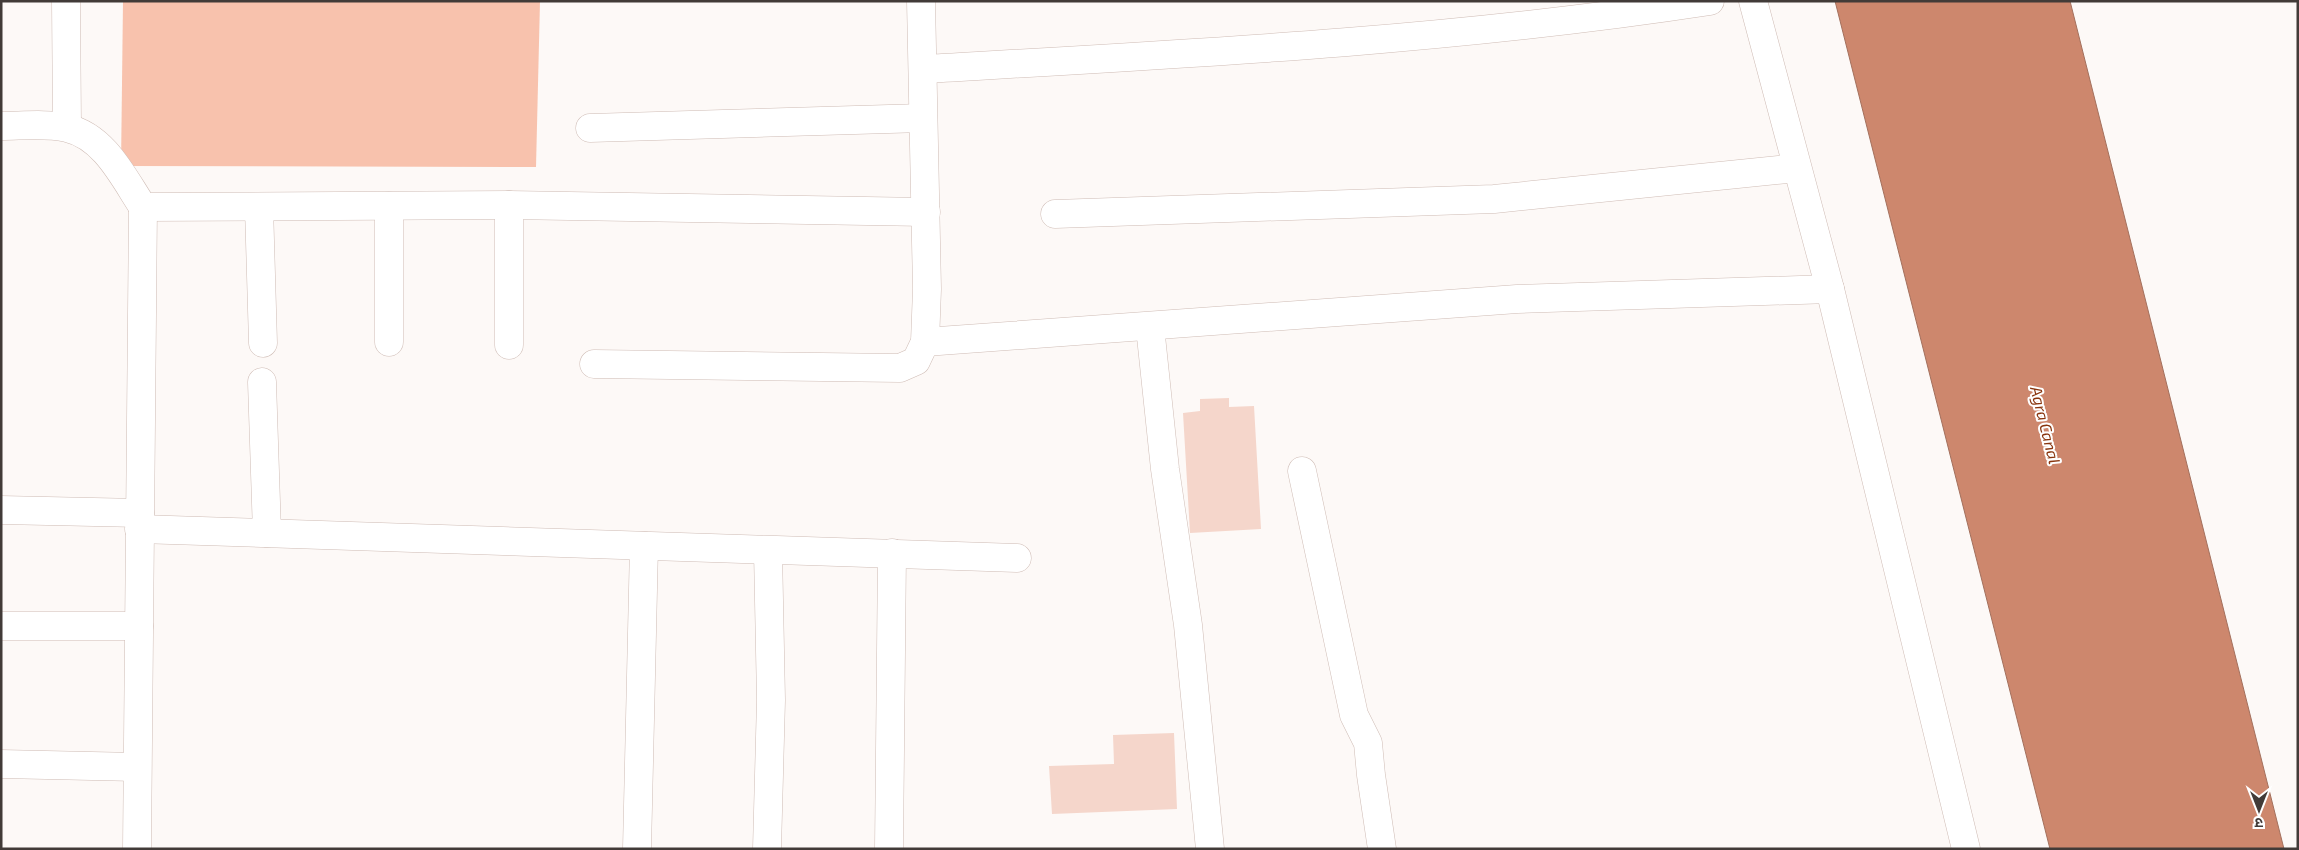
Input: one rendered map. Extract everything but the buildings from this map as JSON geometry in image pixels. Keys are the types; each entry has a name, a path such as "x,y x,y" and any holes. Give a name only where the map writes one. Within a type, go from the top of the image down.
{"street":[{"path":"66,1 67,127"},
{"path":"594,364 900,368 916,361 925,342 926,212 921,1"},
{"path":"923,69 1301,47 1477,30 1651,10 1710,1"},
{"path":"1753,1 1830,289 1966,849"},
{"path":"590,128 923,118"},
{"path":"1,126 67,127 94,139 108,155 143,207 136,849"},
{"path":"1055,214 1494,199 1797,168"},
{"path":"143,207 509,205 926,212"},
{"path":"509,205 509,345"},
{"path":"389,206 389,342"},
{"path":"259,207 263,343"},
{"path":"925,342 1517,299 1830,289"},
{"path":"1150,327 1166,469 1188,625 1210,849"},
{"path":"262,382 267,533"},
{"path":"1302,471 1354,715 1368,743 1370,775 1382,849"},
{"path":"1,510 267,533 1017,558"},
{"path":"637,849 644,546"},
{"path":"768,551 771,700 768,849"},
{"path":"889,849 892,553"},
{"path":"1,626 139,626"},
{"path":"1,764 137,767"}],"shaded area":[{"path":"123,1 540,1 536,167 121,166"}],"water":[{"name":"Agra Canal","path":"1835,1 2070,1 2284,849 2050,849"}]}
